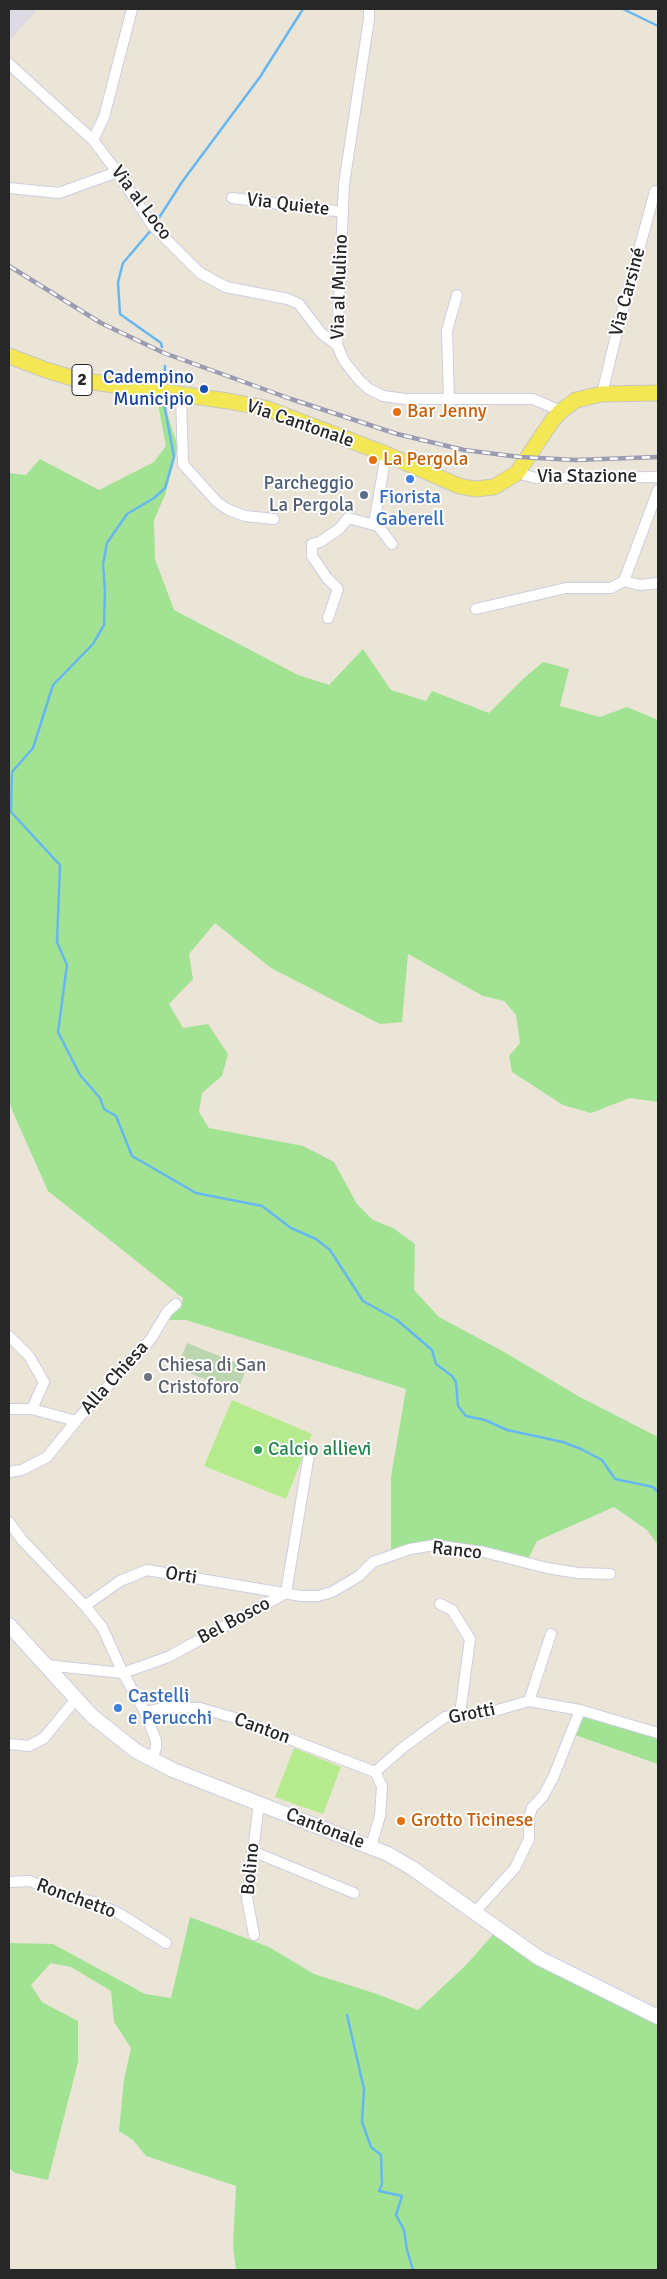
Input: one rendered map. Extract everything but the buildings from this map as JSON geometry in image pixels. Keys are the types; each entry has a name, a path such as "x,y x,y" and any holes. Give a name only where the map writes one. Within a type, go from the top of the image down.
{"main road":[{"name":"Via Cantonale","path":"9,356 64,377 237,402 277,411 469,489 487,489 517,473 561,411"},
{"name":"2","path":"561,411 581,398 602,394 658,393"}],"street":[{"path":"93,140 104,117 132,9"},
{"name":"Via al Mulino","path":"369,9 370,19 347,157 343,212 337,345 344,361 352,373 376,393 393,398 449,400 533,399 561,411"},
{"name":"Via al Loco","path":"9,64 93,140 154,227 200,273 226,287 288,299 299,304 321,333 337,345"},
{"path":"9,188 59,193 117,172"},
{"name":"Via Carsiné","path":"602,394 620,319 655,191"},
{"name":"Via Quiete","path":"232,198 343,212"},
{"path":"449,400 447,330 456,296"},
{"path":"171,393 183,464 217,502 227,509 250,517 274,519"},
{"path":"374,524 386,454"},
{"name":"Via Stazione","path":"517,473 536,478 658,476"},
{"path":"476,609 566,588 611,588 624,581 658,490"},
{"path":"328,618 338,589 327,578 312,556 311,546 340,529 348,518 374,524 392,544"},
{"path":"624,581 640,585 658,583"},
{"name":"Alla Chiesa","path":"9,1409 32,1409 76,1421 150,1339 167,1312 176,1304"},
{"path":"9,1336 29,1356 44,1382 32,1409"},
{"path":"9,1472 22,1470 47,1456 76,1421"},
{"name":"Bel Bosco","path":"45,1665 123,1673 168,1657 286,1593 309,1454"},
{"path":"9,1522 22,1540 85,1606 102,1627 123,1673 145,1712 156,1741 152,1760"},
{"name":"Ranco","path":"286,1593 318,1596 332,1592 359,1576 373,1562 410,1549 435,1545 484,1552 556,1570 610,1574"},
{"name":"Orti","path":"85,1606 120,1581 147,1570 286,1593"},
{"path":"440,1604 452,1610 470,1639 460,1714"},
{"name":"Cantonale","path":"9,1625 106,1729 152,1760 371,1846 403,1862 548,1963 658,2017"},
{"path":"529,1701 551,1634"},
{"path":"9,1744 29,1746 44,1738 76,1699"},
{"name":"Grotti","path":"375,1772 405,1746 444,1717 487,1712 529,1701 580,1710 658,1733"},
{"name":"Canton","path":"145,1712 169,1707 200,1708 235,1718 375,1772"},
{"path":"475,1912 515,1868 529,1839 529,1817 532,1808 543,1796 553,1778 580,1710"},
{"path":"371,1846 380,1816 382,1786 375,1772"},
{"name":"Bolino","path":"254,1935 247,1898 258,1803"},
{"path":"252,1851 354,1893"},
{"name":"Ronchetto","path":"9,1882 30,1882 66,1896 94,1902 120,1914 166,1942"}],"shaded area":[{"path":"9,9 38,9 9,41"}],"green space":[{"path":"158,404 164,404 178,447 165,495 154,520 155,559 174,610 298,675 329,685 363,649 391,690 426,701 432,691 489,713 543,662 569,669 560,706 600,717 627,707 658,720 658,1102 630,1098 591,1113 563,1105 512,1072 509,1056 520,1043 516,1015 504,1001 483,996 408,954 402,1022 380,1024 271,968 215,923 189,954 193,979 169,1004 183,1028 208,1024 228,1054 222,1076 202,1093 199,1112 209,1128 303,1146 334,1162 357,1204 373,1220 393,1228 415,1244 414,1290 439,1317 506,1353 578,1396 658,1437 658,1545 647,1530 614,1507 537,1541 526,1563 457,1548 391,1555 391,1477 406,1389 186,1320 169,1320 169,1312 181,1308 183,1298 48,1191 12,1110 9,1100 9,473 26,475 40,459 99,490 154,462 166,446"},
{"path":"187,1343 247,1367 237,1392 177,1368"},
{"name":"Calcio allievi","path":"232,1400 312,1434 286,1499 204,1466"},
{"path":"579,1710 658,1732 658,1764 572,1734"},
{"path":"294,1748 341,1767 323,1814 275,1797"},
{"path":"190,1917 269,1947 314,1974 377,1994 418,2010 466,1965 498,1929 658,2017 658,2270 236,2270 233,2246 236,2186 146,2156 133,2140 119,2131 124,2079 131,2048 114,2022 111,1991 71,1967 51,1963 31,1985 42,2002 78,2021 78,2062 48,2180 15,2173 9,2168 9,1943 53,1944 145,1994 171,1998"}],"waterway":[{"path":"155,224 182,182 260,77 303,9"},
{"path":"623,9 658,26"},
{"path":"152,229 123,263 118,282 120,314 161,343 162,347"},
{"path":"164,387 165,366"},
{"path":"163,398 174,457 165,488 154,498 127,514 107,543 103,564 105,591 104,625 93,644 53,685 33,748 12,772 11,812 60,865 57,942 67,965 58,1032 80,1075 100,1098 104,1109 116,1116 132,1156 196,1193 262,1206 291,1228 316,1239 330,1250 363,1301 397,1320 432,1350 436,1364 452,1376 456,1382 458,1406 466,1416 485,1420 507,1430 563,1442 581,1449 602,1460 615,1479 653,1487 658,1492"},
{"path":"347,2015 364,2089 362,2122 371,2147 381,2155 382,2184 379,2191 402,2196 396,2215 404,2230 413,2270"}],"railway":[{"path":"9,266 101,323 164,353 291,399 397,434 464,450 520,457 575,460 658,457"}],"place":[{"name":"Cadempino Municipio","path":"204,389"},
{"name":"Bar Jenny","path":"397,412"},
{"name":"La Pergola","path":"373,460"},
{"name":"Fiorista Gaberell","path":"410,479"},
{"name":"Parcheggio La Pergola","path":"364,495"},
{"name":"Chiesa di San Cristoforo","path":"148,1377"},
{"name":"Calcio allievi","path":"258,1450"},
{"name":"Castelli e Perucchi","path":"118,1708"},
{"name":"Grotto Ticinese","path":"401,1821"}]}
